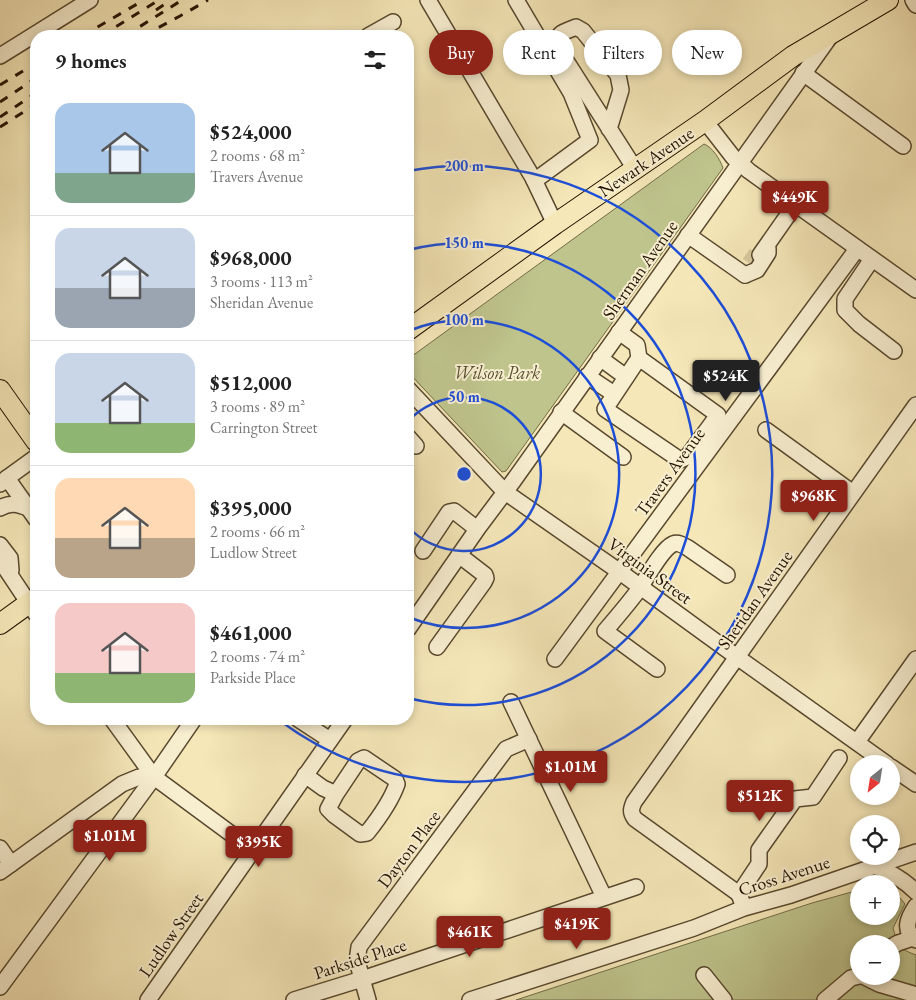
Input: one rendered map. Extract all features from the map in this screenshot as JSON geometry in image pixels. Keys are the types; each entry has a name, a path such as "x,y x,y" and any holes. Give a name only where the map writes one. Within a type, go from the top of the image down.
{"main road":[{"name":"Newark Avenue","path":"414,326 555,224 705,121 793,56 888,0"},
{"path":"2,398 30,433"},
{"path":"0,624 30,607"}],"street":[{"path":"42,30 90,0"},
{"path":"428,0 534,180 555,224"},
{"path":"516,0 571,93 590,140 534,180"},
{"path":"913,0 916,5"},
{"path":"379,30 393,22"},
{"path":"609,129 621,90 618,75 583,30 576,27 556,38 556,45 609,129 636,169"},
{"name":"Sherman Avenue","path":"478,529 832,33"},
{"path":"0,56 30,37"},
{"path":"803,74 903,146"},
{"path":"705,121 739,163 916,290"},
{"path":"688,235 755,259 795,205"},
{"name":"Travers Avenue","path":"555,659 620,572 723,419 857,249"},
{"path":"872,259 844,299 845,310 859,324 894,351"},
{"path":"619,332 637,345 639,358 604,409 680,460 687,457 723,419 639,358"},
{"path":"600,358 626,377"},
{"path":"588,376 614,394"},
{"name":"Virginia Street","path":"414,395 505,492 875,755"},
{"name":"Sheridan Avenue","path":"742,901 635,819 631,809 634,802 916,404"},
{"path":"561,412 623,457"},
{"path":"766,430 853,493"},
{"path":"30,462 4,481 30,511"},
{"path":"0,508 15,503 30,512"},
{"path":"414,620 478,529 454,511 450,512 423,551"},
{"path":"657,669 605,631 663,554 674,544 681,544 688,548 727,575"},
{"path":"0,545 10,558 11,577"},
{"path":"437,647 486,578 459,555"},
{"path":"0,560 30,600"},
{"path":"857,742 916,659"},
{"path":"511,702 604,897"},
{"path":"116,725 154,777 253,850"},
{"path":"0,987 190,725"},
{"path":"307,725 330,740"},
{"name":"Ludlow Street","path":"148,1000 341,725"},
{"name":"Dayton Place","path":"368,1000 357,961 359,947 506,749 529,739"},
{"path":"364,758 395,779 397,784 394,793 367,833 360,834 328,809 336,794 358,761 364,758"},
{"path":"742,901 759,864 759,850 794,799 812,797 840,758"},
{"path":"900,773 916,784"},
{"path":"305,776 336,794"},
{"path":"0,848 6,868 122,784 139,777 154,777"},
{"name":"Cross Avenue","path":"470,1000 694,928 742,901 790,895 916,852"},
{"path":"874,866 890,872 916,892"},
{"name":"Parkside Place","path":"294,1000 636,887"},
{"path":"900,942 912,935 909,917 916,906"},
{"path":"704,975 724,1000"},
{"path":"825,1000 850,979"},
{"path":"882,985 916,996"}],"green space":[{"name":"Wilson Park","path":"704,144 710,148 720,161 723,168 506,471 502,472 414,378 414,355"},
{"path":"850,892 850,925 894,925 893,928 895,935 850,935 850,985 900,985 900,946 916,955 916,1000 516,1000 812,903"},
{"path":"900,898 905,904 900,914"}],"tunnel":[{"path":"749,263 756,253"}],"railway":[{"path":"92,30 144,0"},
{"path":"111,30 159,0"},
{"path":"156,10 171,0"},
{"path":"134,30 182,0"},
{"path":"154,30 208,0"},
{"path":"0,85 30,67"},
{"path":"0,102 30,82"},
{"path":"0,117 30,97"},
{"path":"0,127 30,108"}]}
